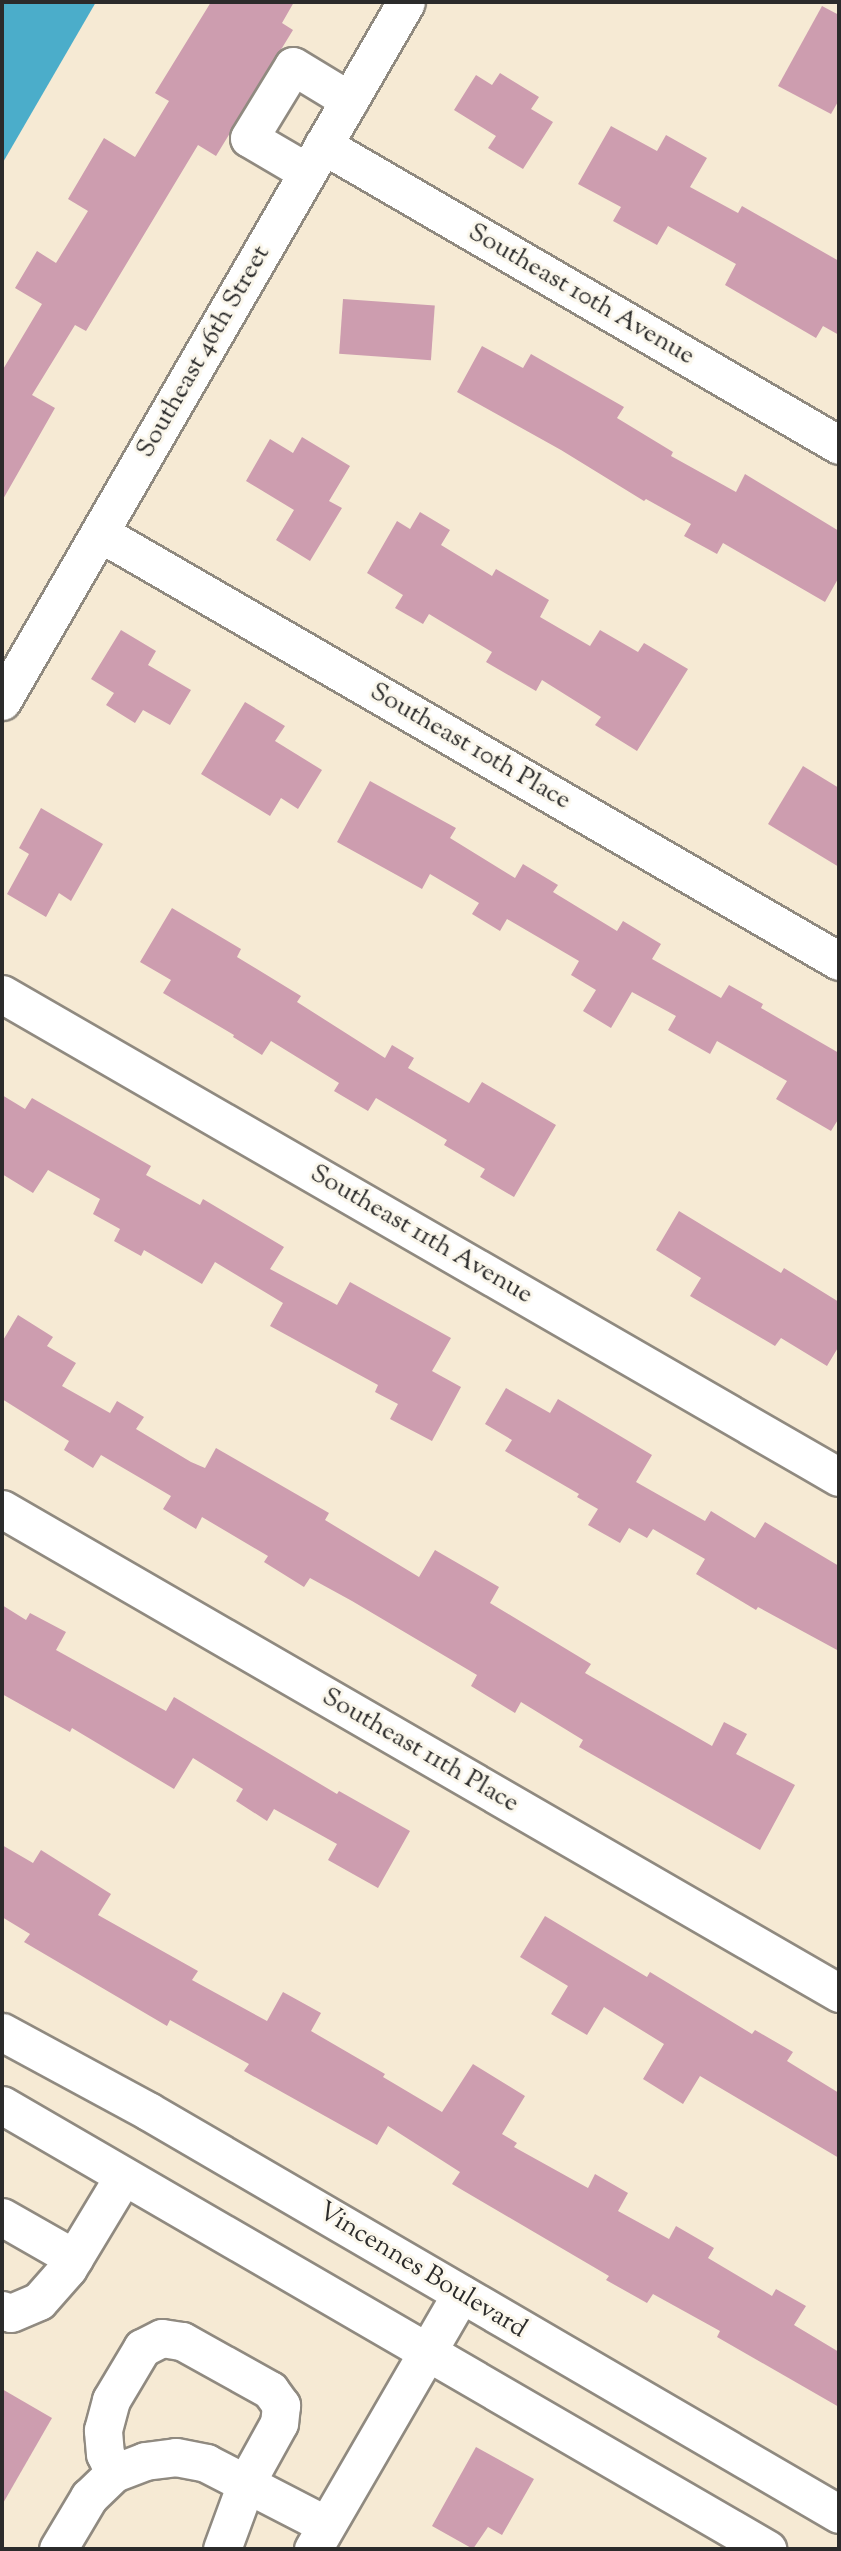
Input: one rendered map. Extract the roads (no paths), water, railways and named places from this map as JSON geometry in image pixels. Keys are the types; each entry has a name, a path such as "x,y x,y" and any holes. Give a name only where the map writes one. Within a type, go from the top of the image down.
{"street":[{"name":"Southeast 46th Street","path":"2,702 406,2"},
{"name":"Southeast 10th Avenue","path":"349,100 293,66 249,138 315,159 839,445"},
{"name":"Southeast 10th Place","path":"100,533 839,961"},
{"name":"Southeast 11th Avenue","path":"2,994 839,1477"},
{"name":"Southeast 11th Place","path":"2,1509 839,1993"},
{"name":"Vincennes Boulevard","path":"2,2032 160,2118 839,2514"},
{"path":"2,2105 767,2549"},
{"path":"2,2311 11,2313 39,2301 74,2258 123,2177"},
{"path":"2,2217 74,2258"},
{"path":"58,2549 89,2497 114,2473 145,2461 176,2457 206,2463 247,2481 319,2537 461,2294"},
{"path":"114,2473 105,2454 103,2430 111,2400 142,2348 162,2338 182,2341 270,2390 281,2405 279,2423 247,2481 222,2549"}],"water":[{"path":"2,2 96,2 2,164"}]}
